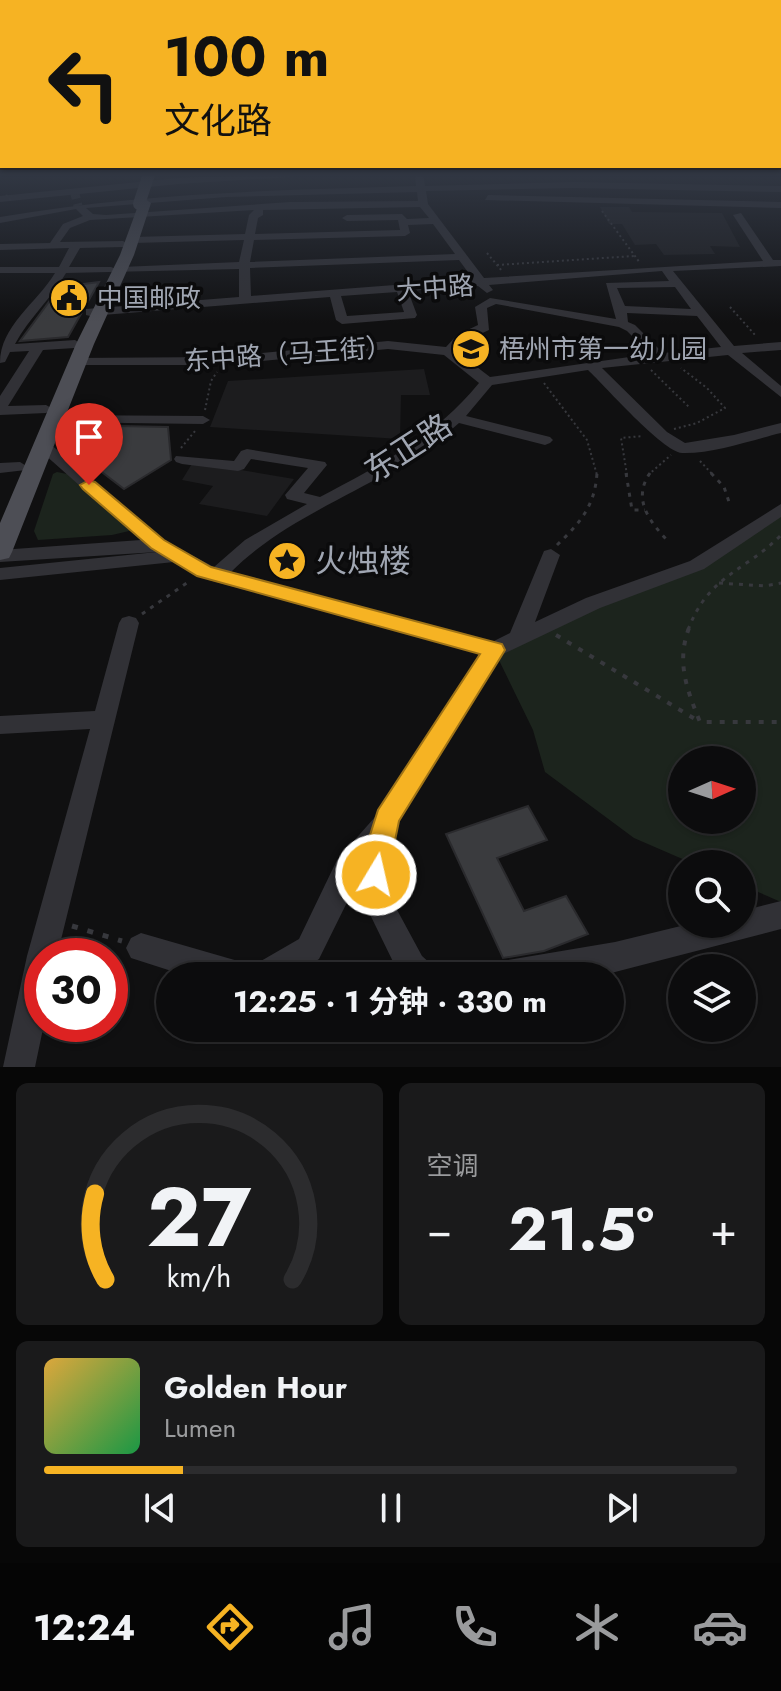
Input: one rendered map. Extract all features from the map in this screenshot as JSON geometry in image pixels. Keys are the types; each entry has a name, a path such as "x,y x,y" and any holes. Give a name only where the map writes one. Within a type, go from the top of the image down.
{"main road":[{"path":"0,554 43,446 50,414 95,312 131,241 135,224"},
{"path":"0,513 10,467 50,414"}],"street":[{"path":"54,246 56,237 68,224"},
{"path":"78,271 93,256 96,239 108,224"},
{"path":"161,233 163,224"},
{"path":"245,301 244,265 254,224"},
{"path":"0,247 96,245 131,241 161,233 250,237 287,230 350,239 405,233 403,224"},
{"path":"437,224 494,300"},
{"path":"745,224 776,263"},
{"path":"131,241 173,243 175,239 231,230"},
{"path":"2,352 21,322 48,294 76,246"},
{"path":"14,272 36,247"},
{"path":"0,270 116,270 463,257"},
{"name":"大中路","path":"95,312 665,268 776,263"},
{"path":"665,268 731,351 781,393"},
{"path":"622,324 621,309 610,285 677,284"},
{"path":"335,295 342,320 365,320 411,315 402,290"},
{"path":"665,357 622,324 494,300 481,307 485,327 461,338 449,352 487,382 639,359 665,357 774,347"},
{"path":"621,309 700,313"},
{"name":"东中路（马王街）","path":"2,352 39,346 76,353 220,361 388,345 449,352"},
{"path":"39,346 0,409 203,420"},
{"path":"592,366 662,435 682,448 735,440 781,428"},
{"name":"东正路","path":"210,574 254,542 439,435 476,399 487,382"},
{"path":"457,418 545,440"},
{"path":"43,446 157,544 210,574 494,650"},
{"path":"182,453 238,466 247,454 319,465 293,495 320,503"},
{"path":"288,962 309,949 347,869 387,818 494,650 593,603 697,565 781,509"},
{"path":"0,554 157,544"},
{"path":"519,638 551,555"},
{"path":"0,574 174,556"},
{"path":"47,938 129,623"},
{"path":"0,725 105,719"},
{"path":"387,818 377,854 375,896 408,962"},
{"path":"585,962 781,915"},
{"path":"141,948 190,962"},
{"path":"19,1067 24,1042"}],"path":[{"path":"611,224 646,270"},
{"path":"487,253 510,282"},
{"path":"497,265 634,256"},
{"path":"730,307 774,347"},
{"path":"665,357 714,395 725,408 697,423"},
{"path":"639,359 690,408"},
{"path":"182,453 203,420 211,381 220,361"},
{"path":"536,375 585,433 595,458 596,494 589,511 551,555"},
{"path":"621,438 632,510 645,510"},
{"path":"668,541 645,510 641,482 648,471 682,448 717,479 729,502"},
{"path":"700,722 683,677 682,639 702,603 719,583 770,548 781,535"},
{"path":"129,623 210,574"},
{"path":"719,583 765,586 781,583"},
{"path":"542,627 700,722 781,722"},
{"path":"52,921 141,948"}],"shaded area":[{"path":"609,224 728,224 740,247 710,246 715,254 664,255 656,244 635,245 622,224"},
{"path":"424,369 430,395 401,395 400,439 210,427 228,381"},
{"path":"193,462 294,479 267,516 199,504 213,486 182,480"},
{"path":"53,474 67,474 131,527 129,531 38,540 34,531"},
{"path":"781,509 781,902 756,891 756,850 668,850 668,853 634,838 545,772 533,730 494,650 697,565"}],"building":[{"path":"99,282 68,337 20,341 60,287"},
{"path":"67,425 168,427 171,460 124,489 60,440"},
{"path":"528,806 547,840 497,858 524,911 566,896 588,934 544,951 503,958 446,834"}],"place":[{"name":"中国邮政","path":"69,298"},
{"name":"梧州市第一幼儿园","path":"471,349"},
{"name":"火烛楼","path":"287,561"}],"route":[{"path":"89,485 157,544 174,556 216,576 494,650 387,818 377,854 376,875"}]}
